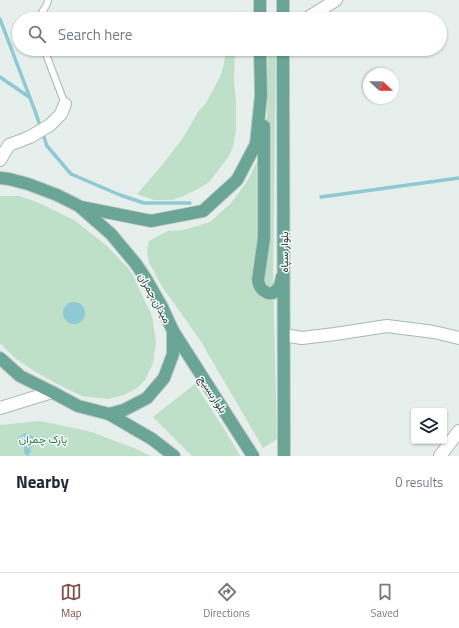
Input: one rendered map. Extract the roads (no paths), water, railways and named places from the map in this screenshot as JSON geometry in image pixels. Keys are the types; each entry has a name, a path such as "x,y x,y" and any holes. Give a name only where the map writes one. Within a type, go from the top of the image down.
{"main road":[{"path":"260,0 260,12"},
{"path":"283,0 283,12"},
{"path":"260,56 264,131 264,238 258,280 261,289 271,293 276,291 279,287 284,269"},
{"name":"بلوار سپاه","path":"283,56 284,456"},
{"path":"79,206 152,221 203,212 237,180 256,144 261,95"},
{"name":"میدان چمران","path":"0,178 9,178 28,184 57,195 79,206 111,234 136,264 146,279 162,307 173,331 172,354 164,378 147,398 124,410 108,414"},
{"name":"بلواربسیج","path":"173,331 253,456"},
{"path":"0,358 20,376 78,406 108,414 152,439 174,456"}],"street":[{"path":"317,12 336,0"},
{"path":"0,160 9,145 50,125 61,114 65,104"},
{"path":"284,335 302,338 387,326 434,332 459,338"},
{"path":"0,408 52,392"},
{"path":"440,456 459,431"}],"lane":[{"path":"42,12 48,0"},
{"path":"47,56 65,104"}],"water":[{"path":"74,302 82,305 85,313 82,321 74,324 66,321 63,313 66,305"},
{"path":"26,433 34,437 29,456 24,454 24,447 19,442 18,437"}],"waterway":[{"path":"0,19 12,51"},
{"path":"14,56 47,146 71,174 120,195 144,203 190,203"},
{"path":"0,77 29,97"},
{"path":"321,197 459,178"}],"park label":[{"name":"پارک چمران","path":"43,439"}]}
